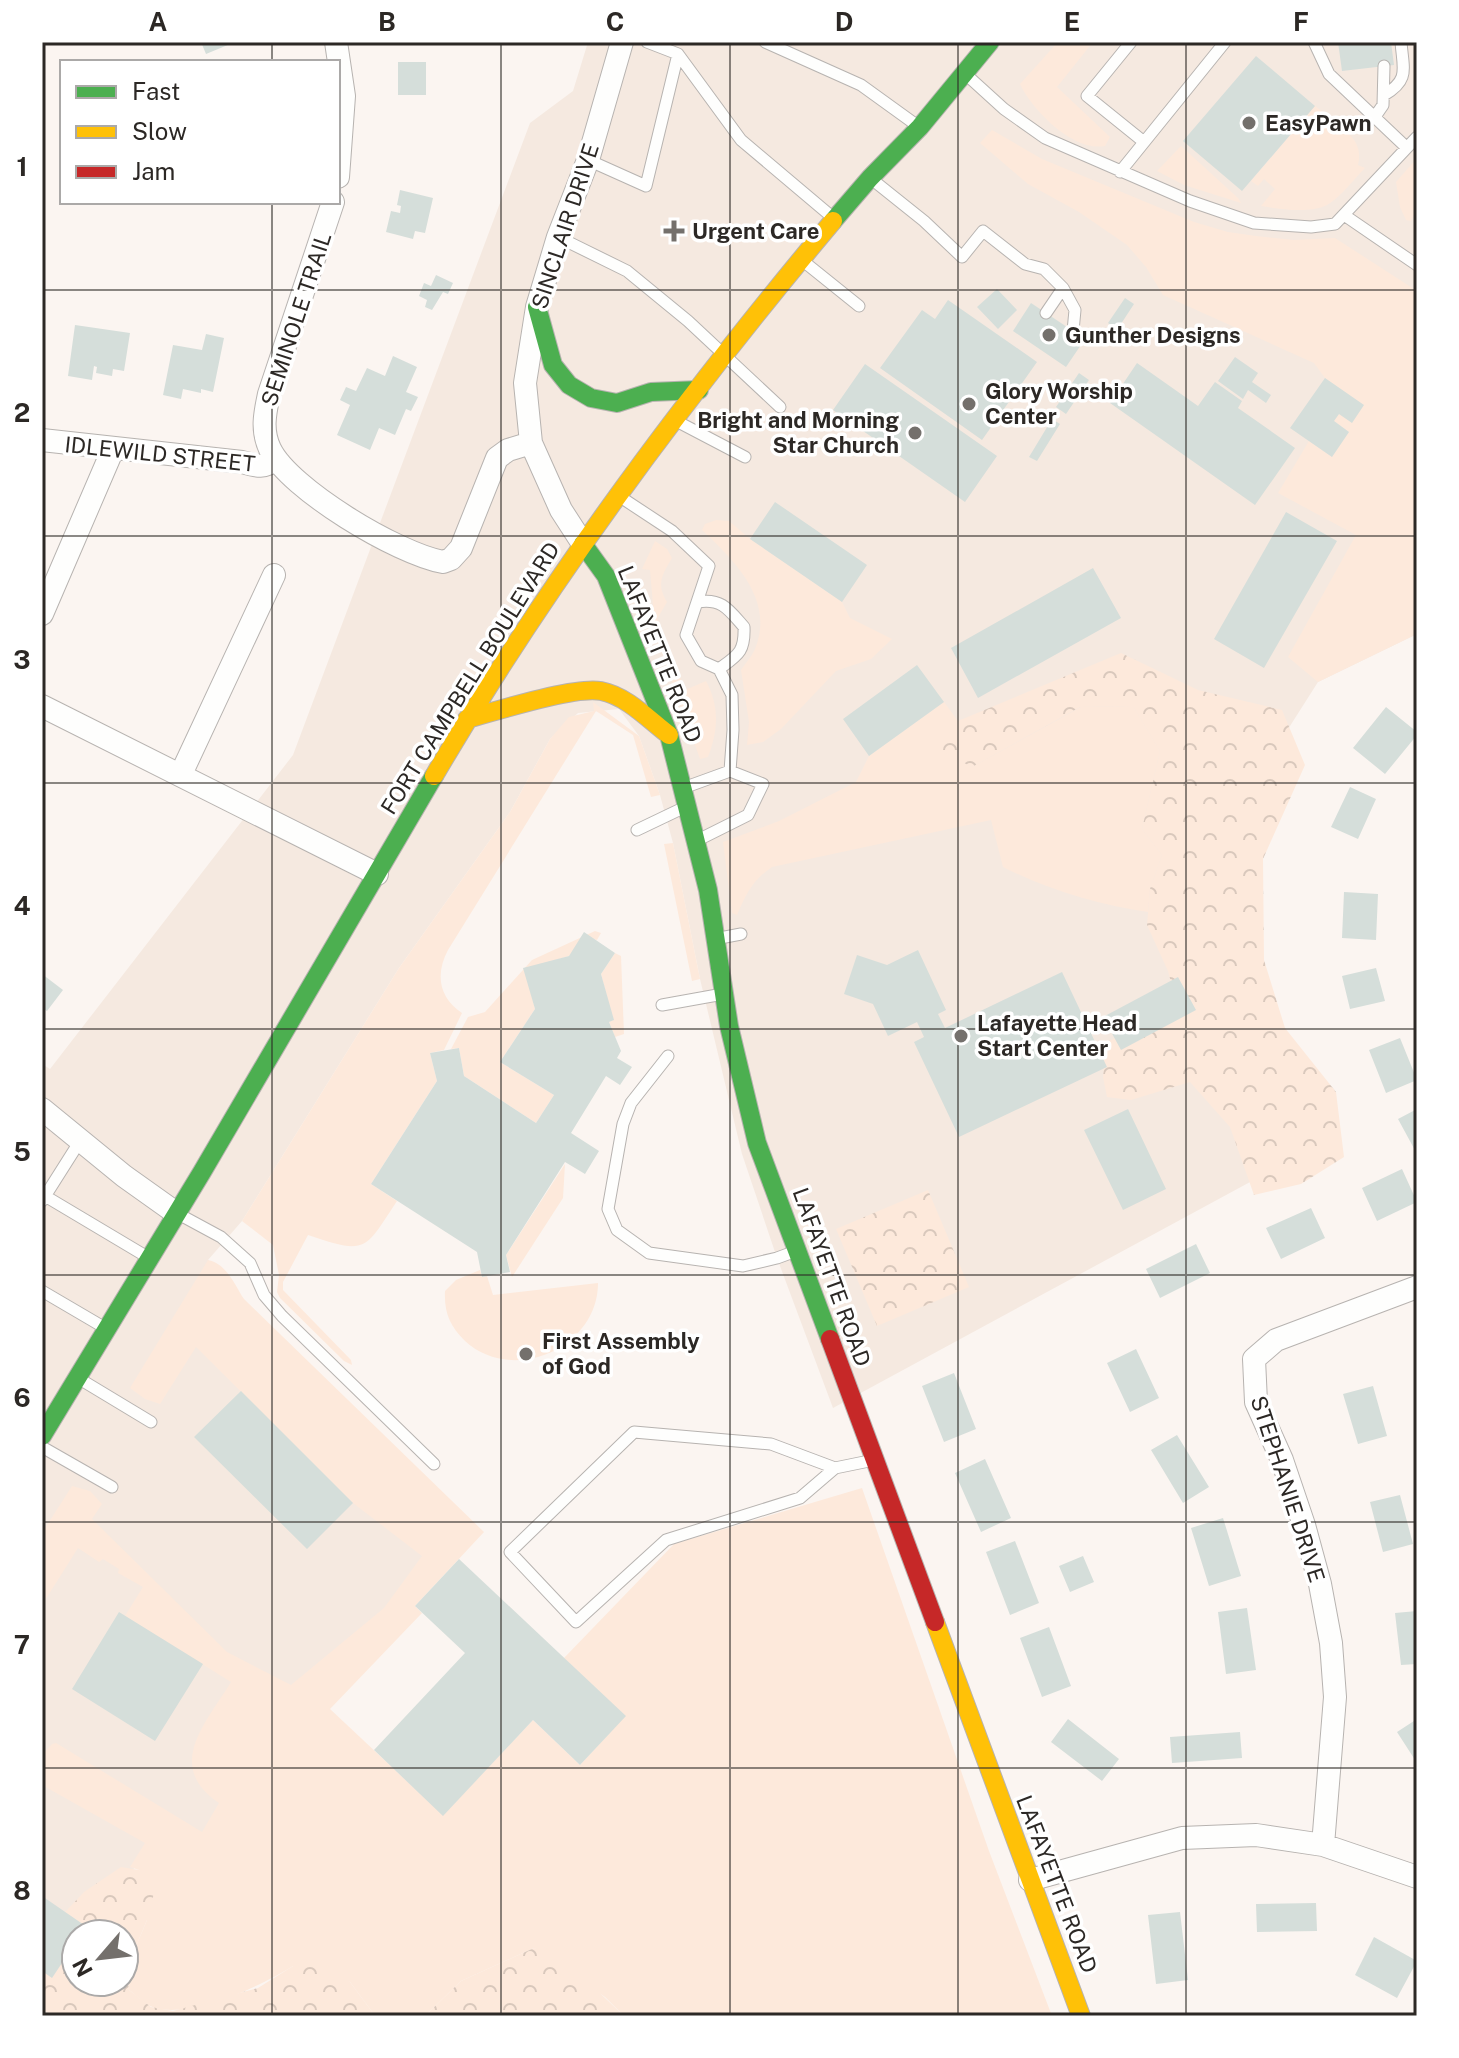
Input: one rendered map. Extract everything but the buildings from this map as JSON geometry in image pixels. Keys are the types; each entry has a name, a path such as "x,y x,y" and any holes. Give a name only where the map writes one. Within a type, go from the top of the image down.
{"main road":[{"name":"FORT CAMPBELL BOULEVARD","path":"42,1436 467,719 583,544 674,420 801,259 870,178 920,127 990,42"},
{"path":"537,307 553,365 569,385 591,398 617,403 651,392 699,390"},
{"name":"LAFAYETTE ROAD","path":"583,544 606,576 669,735 696,841 729,1026 757,1143 1081,2016"},
{"path":"467,719 574,692 599,690 621,700 669,735"}],"street":[{"name":"SINCLAIR DRIVE","path":"583,544 561,510 531,443 525,383 537,307 558,237 588,160 622,42"},
{"path":"340,69 344,96 340,150"},
{"name":"SEMINOLE TRAIL","path":"332,204 269,394 264,428 276,459 285,472 342,514 411,550 443,562 451,559 461,548 497,458 508,450 531,443"},
{"name":"IDLEWILD STREET","path":"42,440 258,467 276,459"},
{"path":"42,614 113,449"},
{"path":"181,774 274,575"},
{"path":"42,706 377,874"},
{"path":"42,1109 176,1213"},
{"name":"STEPHANIE DRIVE","path":"1323,1845 1335,1697 1331,1643 1320,1584 1304,1525 1282,1460 1256,1402 1254,1359 1276,1340 1417,1287"},
{"path":"1030,1880 1182,1838 1256,1835 1323,1845 1417,1877"}],"lane":[{"path":"647,42 678,54 741,140 835,219"},
{"path":"765,42 861,85 920,127"},
{"path":"1131,42 1087,96 1144,142"},
{"path":"1120,172 1225,42"},
{"path":"1314,42 1329,74 1406,147"},
{"path":"1384,95 1399,87 1404,76 1401,42"},
{"path":"588,160 646,186 678,54"},
{"path":"1374,118 1383,105 1384,66"},
{"path":"965,73 1004,109 1045,138 1120,172 1254,223 1311,227 1335,224 1417,137"},
{"path":"870,178 924,221 962,257 983,231 1025,264 1044,269 1063,288 1075,310 1073,331"},
{"path":"1344,215 1417,265"},
{"path":"558,237 627,271 780,407"},
{"path":"801,259 859,306"},
{"path":"1046,313 1063,288"},
{"path":"674,420 745,457"},
{"path":"618,495 672,531 709,566 686,635 701,661 719,669 732,695 730,771"},
{"path":"698,602 712,600 729,610 744,627 745,642 739,654 719,669"},
{"path":"683,788 730,771 763,784 748,815 696,841"},
{"path":"637,830 688,807"},
{"path":"715,939 741,934"},
{"path":"662,1005 724,994"},
{"path":"668,1056 631,1103 623,1124 608,1209 617,1230 649,1253 743,1266 797,1250"},
{"path":"80,1141 44,1198 149,1258"},
{"path":"176,1213 221,1237 250,1263 264,1295 282,1316 434,1464"},
{"path":"42,1291 106,1329"},
{"path":"77,1378 151,1422"},
{"path":"835,1468 771,1444 634,1432 510,1552 576,1622 666,1540 800,1498 835,1468 874,1460"},
{"path":"42,1447 112,1487"}],"shaded area":[{"path":"588,42 1417,42 1417,634 1318,682 1290,726 1242,817 1263,1175 833,1408 742,1154 700,979 673,843 639,736 619,709 578,713 550,739 510,812 399,968 242,1221 208,1260 443,1552 203,1838 169,1817 100,1918 60,1918 60,1998 75,1998 75,2016 42,2016 42,1064 50,1069 293,755 530,123 573,91"}],"green space":[{"path":"1058,42 1093,42 1057,87 1110,137 1105,146 1093,146 1067,136 1034,106 1020,84"},
{"path":"1315,106 1333,120 1332,126 1354,140 1359,151 1358,165 1365,168 1337,198 1320,208 1294,210 1261,206 1275,189 1264,179 1258,186 1251,181"},
{"path":"992,130 1042,159 1194,222 1256,236 1294,240 1335,238 1417,291 1417,634 1318,682 1288,657 1356,535 1278,493 1309,441 1332,457 1349,432 1334,421 1339,414 1352,422 1363,405 1325,378 1314,363 1163,295 1146,267 1127,245 1079,212 1028,184 980,143"},
{"path":"1181,146 1241,203 1184,185 1157,171"},
{"path":"1417,158 1417,209 1411,221 1406,220 1400,207 1396,182"},
{"path":"716,520 729,521 842,602 850,618 892,639 871,659 836,671 781,729 763,742 747,745 749,722 741,670 755,649 760,631 760,614 756,598 739,568 702,530 705,524"},
{"path":"655,541 667,549 672,558 662,580 667,602 657,619 685,690 706,681 714,700 714,738 708,757 700,759 645,607 653,605 650,570 642,569"},
{"path":"1121,653 1198,690 1282,710 1305,765 1263,859 1264,960 1285,1028 1336,1092 1344,1157 1301,1184 1254,1195 1230,1127 1190,1082 1131,1100 1107,1097 1103,1077 1106,1042 1146,1026 1175,997 1168,971 1147,925 1150,889 1162,855 1142,829 1160,751 1133,706 1080,707 972,767 937,749 958,721"},
{"path":"593,702 639,736 660,795 651,797 633,735 596,711 448,950 441,968 442,985 448,1000 462,1013 444,1050 430,1053 437,1081 371,1184 397,1201 370,1239 362,1244 342,1245 308,1235 283,1282 283,1290 351,1360 352,1365 344,1361 280,1298 273,1245 242,1221 399,968 510,812 550,739 569,717 594,711"},
{"path":"944,702 958,721 938,749 972,767 1081,707 1133,706 1160,751 1142,829 1162,855 1150,889 1148,912 1074,896 1003,867 991,820 772,867 751,888 737,915 732,913 723,842 779,821 856,782 869,756"},
{"path":"673,843 700,979 692,981 664,844"},
{"path":"595,931 601,933 597,940 587,938 569,956 526,969 535,1009 500,1062 554,1095 536,1123 464,1076 459,1048 451,1049 468,1017 485,1012 532,960"},
{"path":"615,953 621,956 624,1034 615,1037 609,1022 613,1020 601,974"},
{"path":"565,1164 563,1198 512,1277 506,1255"},
{"path":"928,1190 969,1287 877,1326 836,1229"},
{"path":"208,1260 215,1262 225,1270 244,1299 484,1532 415,1606 422,1613 330,1709 443,1815 533,1720 580,1765 625,1716 564,1658 674,1544 862,1488 989,1851 1052,2016 624,2016 605,1997 534,1948 461,1981 425,2016 373,2013 350,1982 293,1966 245,1991 207,2004 171,2010 144,2003 138,1998 140,1937 147,1920 139,1870 130,1867 145,1843 42,1785 42,1755 56,1743 202,1832 219,1803 203,1789 194,1774 192,1759 202,1729 231,1682 125,1616 143,1587 118,1573 119,1569 103,1559 99,1562 78,1548 42,1605 42,1533 72,1486 90,1491 102,1504 92,1519 227,1652 291,1685 384,1608 422,1556 353,1503 196,1347 160,1404 145,1399 130,1388"},
{"path":"480,1270 482,1277 487,1276 493,1295 598,1283 594,1306 584,1326 569,1342 550,1353 528,1359 506,1360 484,1354 455,1330 445,1299 445,1291 456,1280"},
{"path":"121,1867 139,1870 154,1893 140,1937 140,1918 60,1918 60,1998 139,1998 151,2007 173,2011 258,1988 293,1966 324,1964 350,1982 373,2013 384,2016 54,2016 42,2009 42,1930 52,1926 84,1892"},
{"path":"534,1948 563,1958 624,2016 425,2016 461,1981"}],"traffic: fast":[{"path":"833,221 920,127 990,42"},
{"path":"537,307 553,365 569,385 591,398 617,403 651,392 699,390"},
{"path":"583,544 606,576 669,735 708,890 729,1026 757,1143 830,1339"},
{"path":"42,1436 202,1172 434,776"}],"traffic: slow":[{"path":"434,776 524,631 622,490 725,353 833,221"},
{"path":"467,719 515,705 589,690 611,694 629,703 669,735"},
{"path":"935,1622 1081,2016"}],"traffic: jam":[{"path":"830,1339 935,1622"}],"place":[{"name":"EasyPawn","path":"1249,123"},
{"name":"Urgent Care","path":"674,231"},
{"name":"Gunther Designs","path":"1049,335"},
{"name":"Glory Worship Center","path":"969,404"},
{"name":"Bright and Morning Star Church","path":"915,433"},
{"name":"Lafayette Head Start Center","path":"961,1036"},
{"name":"First Assembly of God","path":"526,1354"}]}
